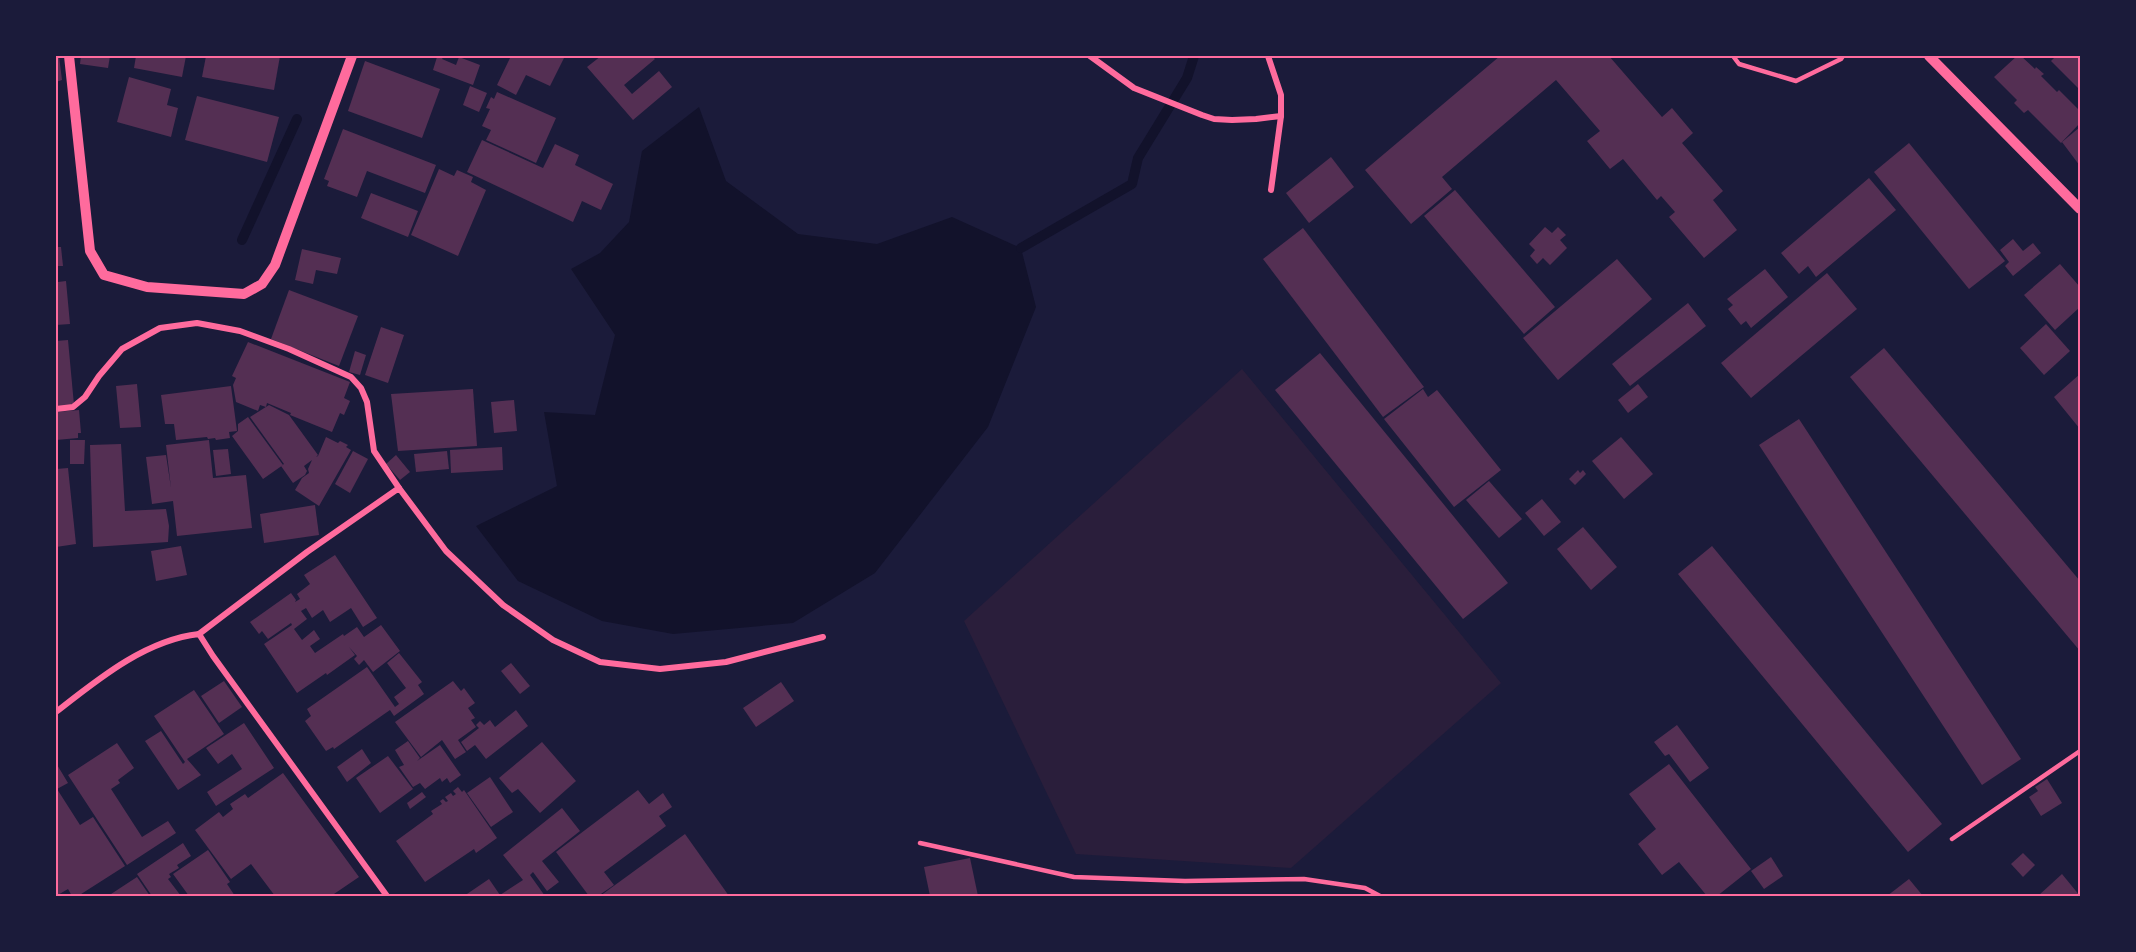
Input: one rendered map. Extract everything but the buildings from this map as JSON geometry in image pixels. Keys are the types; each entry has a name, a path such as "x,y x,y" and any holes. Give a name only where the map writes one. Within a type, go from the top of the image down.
{"street":[{"path":"69,56 90,251 104,275 147,287 244,294 262,284 274,265 352,56"},
{"path":"1090,56 1134,88 1214,119 1232,120 1281,116"},
{"path":"1268,56 1281,95 1281,116 1271,190"},
{"path":"1929,56 2080,209"},
{"path":"56,409 73,407 85,397 122,349 160,328 197,323 240,331 289,349 351,377 361,388 367,402 374,451 446,551 503,605 553,640 600,662 660,669 726,662 823,638"},
{"path":"56,712 95,681 149,650 178,636 199,634 307,552 399,488"},
{"path":"199,634 387,897"}],"lane":[{"path":"1733,56 1739,64 1796,81 1843,56"},
{"path":"1952,839 2080,751"},
{"path":"920,843 1074,877 1185,881 1304,879 1365,888 1380,897"}],"shaded area":[{"path":"699,107 726,181 798,234 877,244 952,217 1021,248 1036,307 988,427 875,573 793,623 673,634 602,621 518,581 476,526 557,486 544,412 595,415 615,335 571,269 600,253 629,222 642,151"},
{"path":"1242,369 1501,683 1291,868 1076,854 964,621"}],"waterway":[{"path":"1021,248 1132,184 1138,158 1187,78 1194,56"},
{"path":"242,240 297,119"}]}
